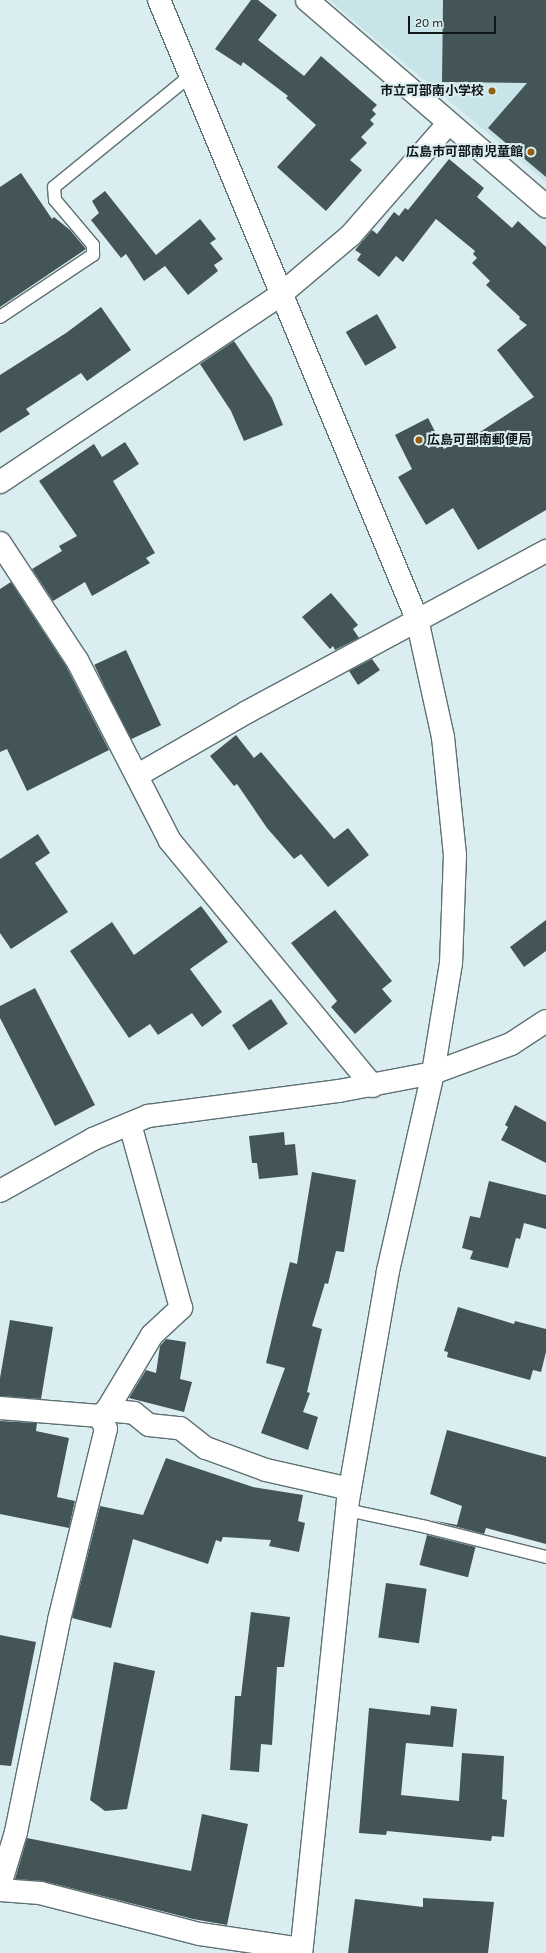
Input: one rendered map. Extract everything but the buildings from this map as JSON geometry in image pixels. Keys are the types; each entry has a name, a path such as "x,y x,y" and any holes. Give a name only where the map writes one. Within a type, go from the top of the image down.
{"street":[{"path":"0,1890 40,1893 200,1934 301,1951 350,1489 388,1271 433,1073 451,963 455,855 443,737 417,619 280,295 159,0"},
{"path":"307,0 448,124 546,206"},
{"path":"0,482 280,295 351,235 448,124"},
{"path":"0,543 77,660 138,775 170,841 373,1086"},
{"path":"138,775 417,619 546,551"},
{"path":"0,1191 93,1139 148,1116 373,1086 433,1073 511,1044 546,1021"},
{"path":"0,1885 16,1832 59,1620 106,1428 104,1413 152,1335 181,1308 130,1124"},
{"path":"0,1408 134,1413 149,1425 180,1428 206,1448 266,1470 350,1489"}],"lane":[{"path":"0,317 93,255 93,245 55,200 54,187 190,76"},
{"path":"347,1510 426,1527 546,1557"}],"shaded area":[{"name":"市立可部南小学校","path":"329,0 546,0 546,182"}],"place":[{"name":"市立可部南小学校","path":"492,91"},
{"name":"広島市可部南児童館","path":"531,152"},
{"name":"広島可部南郵便局","path":"419,440"}]}
